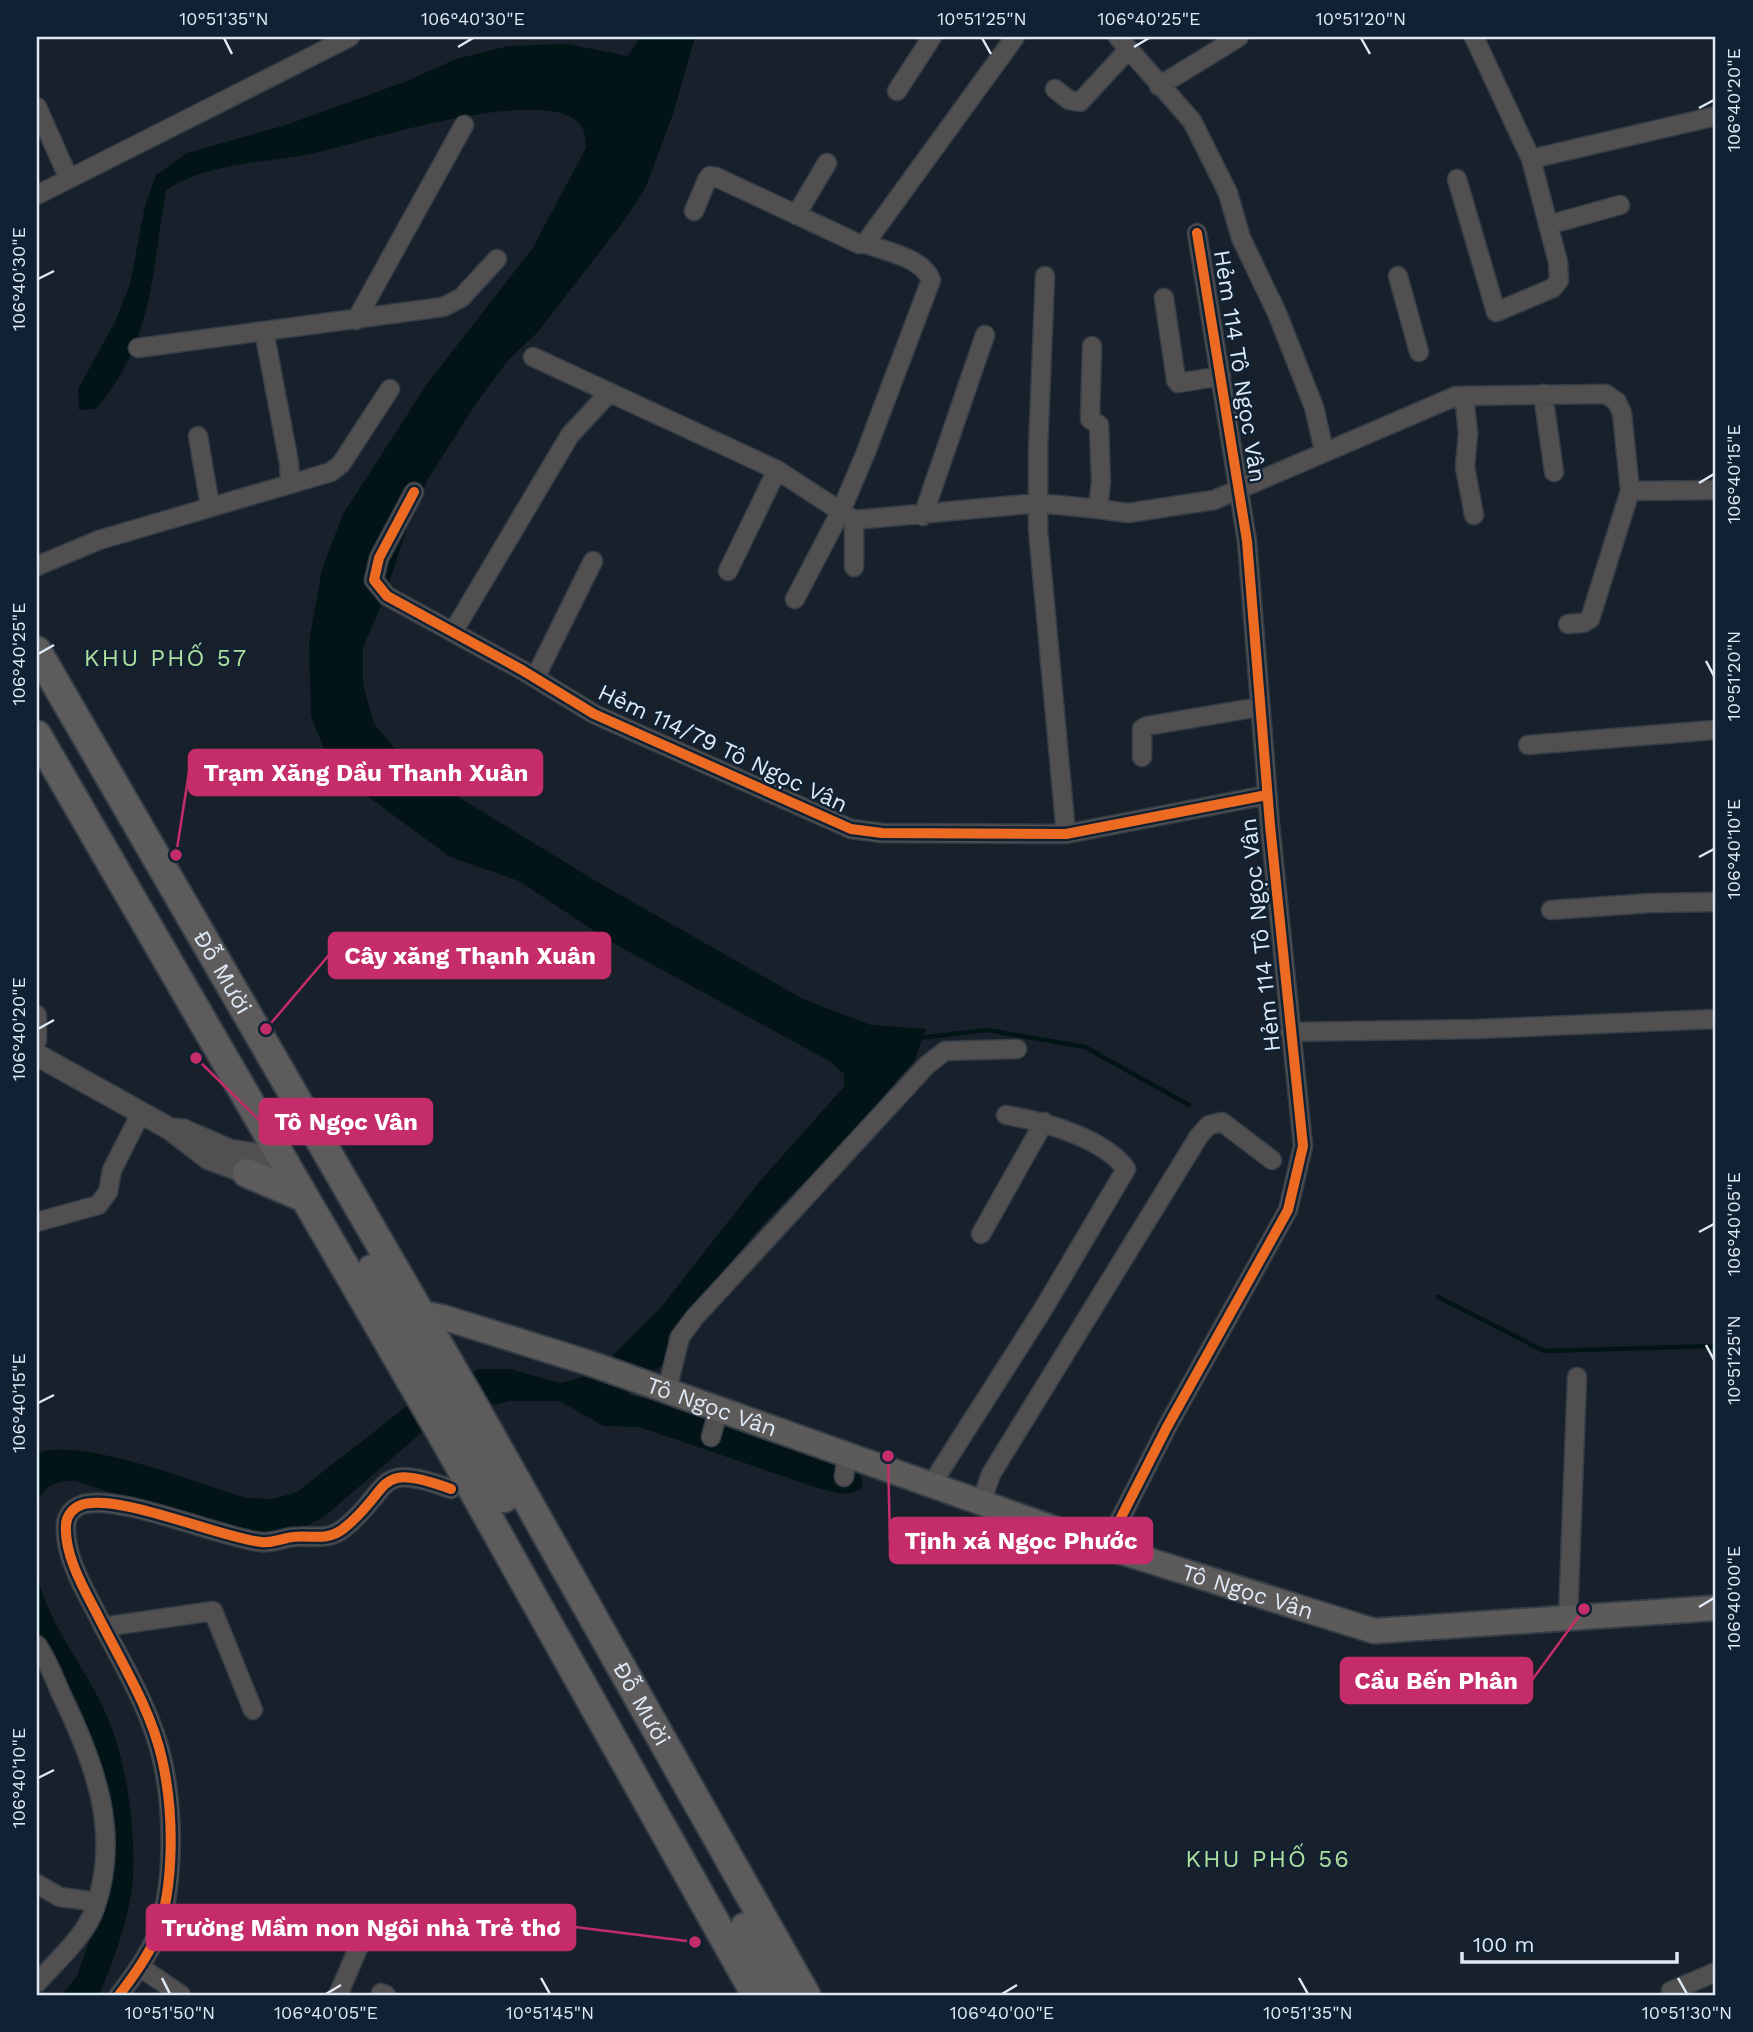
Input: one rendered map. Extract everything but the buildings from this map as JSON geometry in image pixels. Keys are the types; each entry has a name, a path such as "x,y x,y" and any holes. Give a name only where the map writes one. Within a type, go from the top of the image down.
{"highway":[{"name":"Đỗ Mười","path":"37,651 278,1147 293,1193 424,1382"},
{"name":"Đỗ Mười","path":"37,687 278,1147"},
{"name":"Đỗ Mười","path":"37,735 278,1147"},
{"name":"Đỗ Mười","path":"37,772 278,1147 409,1315 424,1382"},
{"path":"278,1147 293,1193"},
{"path":"424,1382 451,1428"},
{"path":"424,1382 451,1428 451,1489 739,1995"},
{"name":"Đỗ Mười","path":"451,1428 662,1759 718,1860 782,1995"},
{"name":"Đỗ Mười","path":"451,1428 756,1995"},
{"name":"Đỗ Mười","path":"718,1860 806,1995"}],"main road":[{"name":"Tô Ngọc Vân","path":"409,1315 589,1363 719,1411 846,1465 931,1485 1106,1547 1374,1631 1716,1608"}],"street":[{"path":"37,195 350,37"},
{"path":"897,91 932,37"},
{"path":"1159,86 1240,37"},
{"path":"1457,179 1496,312 1553,288 1559,280 1558,262 1531,159 1474,37"},
{"path":"867,244 1007,40"},
{"path":"1055,89 1069,100 1080,102 1123,43 1192,121 1228,193 1241,238 1277,313 1314,407 1324,451"},
{"path":"37,107 69,179"},
{"path":"1531,159 1716,116"},
{"path":"356,320 464,125"},
{"path":"796,215 827,163"},
{"path":"694,211 710,176 859,244 867,244 918,264 928,271 930,280 847,515 795,600"},
{"path":"1548,225 1620,205"},
{"name":"Hẻm 114 Tô Ngọc Vân","path":"1106,1547 1167,1427 1288,1210 1303,1146 1267,795 1247,541 1197,233"},
{"path":"138,348 443,307 461,298 497,259"},
{"path":"1045,276 1038,503 1066,834"},
{"path":"1398,276 1419,352"},
{"path":"1164,298 1175,380 1178,383 1221,376"},
{"path":"264,331 289,463 290,482"},
{"path":"923,516 985,335"},
{"path":"1093,346 1090,419 1099,425 1101,482 1098,509"},
{"path":"533,357 778,470 847,515 923,516 1038,503 1128,513 1214,500 1238,487 1456,396 1606,394 1617,401 1622,413 1630,491 1590,618 1583,624 1568,624"},
{"path":"37,566 70,550 290,482 320,477 341,464 390,389"},
{"path":"453,632 570,435 609,393"},
{"path":"1543,394 1554,472"},
{"path":"1464,396 1468,433 1465,467 1474,515"},
{"path":"198,436 210,506"},
{"path":"728,571 778,470"},
{"path":"1630,491 1716,490"},
{"name":"Hẻm 114/79 Tô Ngọc Vân","path":"414,492 379,558 374,580 387,596 594,714 851,829 882,833 1066,834 1267,795"},
{"path":"847,515 855,567"},
{"path":"535,678 593,561"},
{"path":"1142,757 1142,729 1147,726 1259,707"},
{"path":"1528,745 1714,730"},
{"path":"1551,910 1651,903 1716,902"},
{"path":"37,1015 37,1041"},
{"path":"1290,1032 1543,1027 1716,1018"},
{"path":"658,1387 680,1338 695,1317 927,1065 946,1052 1017,1049"},
{"path":"37,1055 170,1129 183,1130 229,1150 278,1147"},
{"path":"37,1222 98,1205 103,1199 112,1170 141,1113"},
{"path":"931,1485 1042,1311 1126,1169 1117,1156 1044,1122 1006,1115"},
{"path":"981,1234 1044,1122"},
{"path":"981,1503 991,1474 1199,1136 1209,1125 1222,1122 1272,1160"},
{"path":"1569,1619 1577,1377"},
{"path":"711,1437 719,1411"},
{"path":"119,1995 140,1967 155,1938 164,1911 170,1807 162,1757 140,1700 80,1582 66,1524 70,1512 81,1505 99,1503 174,1518 259,1542 275,1542 289,1537 322,1539 342,1530 384,1484 398,1476 413,1476 451,1489"},
{"path":"103,1627 213,1611 253,1710"},
{"path":"37,1645 88,1751 106,1816 105,1853 97,1902 86,1928 37,1983"},
{"path":"37,1884 60,1897 97,1902"},
{"path":"338,1995 365,1932"},
{"path":"140,1967 181,1995"},
{"path":"1671,1991 1716,1972"}],"shaded area":[{"path":"640,37 695,37 673,114 645,189 623,222 537,333 509,359 477,402 428,479 409,522 382,604 363,647 363,684 374,724 404,759 460,798 594,880 803,999 871,1025 926,1029 914,1061 842,1144 766,1221 668,1336 668,1360 627,1394 744,1424 820,1452 860,1473 863,1486 848,1493 830,1491 639,1427 603,1426 560,1401 511,1401 481,1407 420,1434 325,1516 294,1533 251,1538 76,1481 63,1481 52,1485 37,1503 37,1453 56,1449 110,1456 247,1498 273,1499 297,1492 417,1398 479,1369 510,1369 560,1383 594,1374 662,1306 760,1181 844,1087 844,1074 831,1062 611,942 519,881 450,857 362,792 339,770 325,750 311,717 309,642 322,569 343,514 427,384 532,249 586,148 584,132 579,123 559,113 529,110 492,112 410,128 296,157 220,168 166,190 153,277 140,332 115,384 96,409 79,410 78,389 115,322 130,284 145,206 156,175 187,153 286,125 407,81 456,59 508,46 567,44 628,56"},
{"path":"37,1573 49,1611 107,1716 120,1756 130,1803 133,1852 131,1894 118,1946 99,1995 62,1995 77,1976 97,1919 107,1816 37,1638"}],"waterway":[{"path":"919,1038 987,1030 1085,1047 1189,1105"},
{"path":"1438,1297 1544,1351 1716,1346"}],"cycle path":[{"path":"1106,1547 1167,1427 1288,1210 1303,1146 1270,825 1247,541 1197,233"},
{"path":"414,492 379,558 374,580 387,596 522,670 594,714 851,829 882,833 1066,834 1267,795"},
{"path":"119,1995 148,1952 162,1917 171,1849 169,1802 162,1759 150,1722 72,1560 66,1536 69,1516 81,1505 118,1505 243,1539 268,1542 294,1537 323,1537 336,1533 359,1515 387,1483 396,1478 408,1477 451,1489"}],"place":[{"name":"Trạm Xăng Dầu Thanh Xuân","path":"176,855"},
{"name":"Cây xăng Thạnh Xuân","path":"266,1029"},
{"name":"Tô Ngọc Vân","path":"196,1058"},
{"name":"Tịnh xá Ngọc Phước","path":"888,1456"},
{"name":"Cầu Bến Phân","path":"1584,1609"},
{"name":"Trường Mầm non Ngôi nhà Trẻ thơ","path":"695,1942"}],"district":[{"name":"KHU PHỐ 57","path":"166,658"},
{"name":"KHU PHỐ 56","path":"1268,1859"}]}
